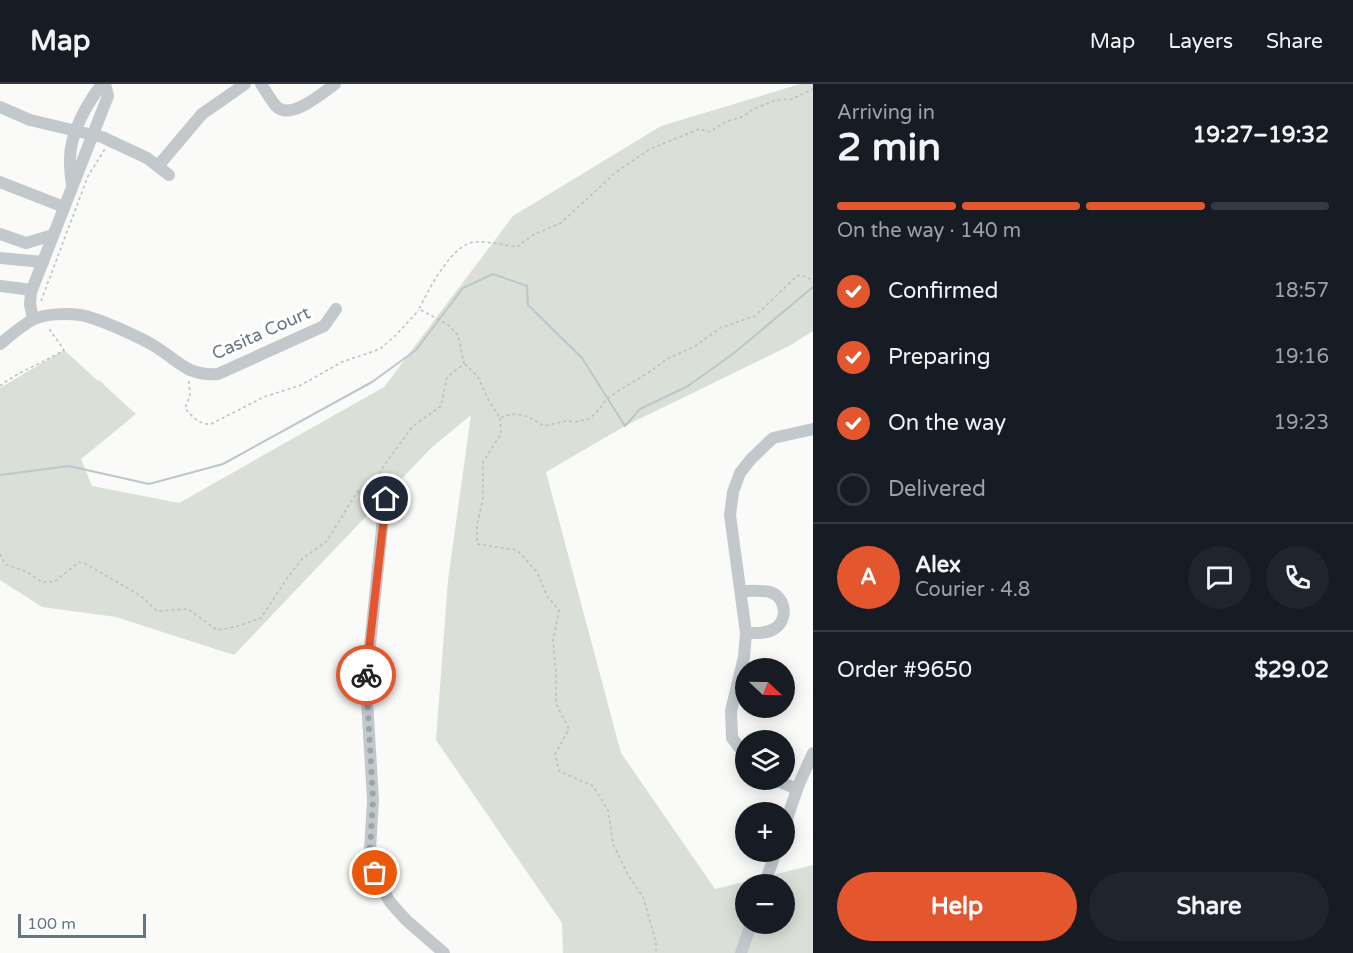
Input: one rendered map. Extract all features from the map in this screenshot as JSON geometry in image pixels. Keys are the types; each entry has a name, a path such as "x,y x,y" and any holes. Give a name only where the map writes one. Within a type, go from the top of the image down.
{"street":[{"path":"0,344 38,318 30,304 32,290 72,185 97,136 108,96 103,84 87,104 76,132 69,160 72,185"},
{"path":"158,166 202,114 245,84"},
{"path":"261,84 278,108 289,111 303,106 335,84"},
{"path":"0,108 30,120 97,136 147,158 169,175"},
{"path":"0,182 64,207"},
{"path":"0,234 26,243 53,235"},
{"path":"0,258 43,262"},
{"path":"0,286 32,290"},
{"name":"Casita Court","path":"38,318 80,315 92,319 147,342 190,371 206,375 218,374 324,326 336,309"},
{"path":"735,742 732,738 731,711 744,657 746,633 730,515 733,492 740,473 773,438 813,429"},
{"path":"386,499 366,684 372,770 371,856 378,882 390,902 406,920 444,953"},
{"path":"741,591 769,592 781,600 784,607 783,620 774,629 761,633 746,633"},
{"path":"793,802 813,753"},
{"path":"741,953 748,934"}],"path":[{"path":"190,371 190,396 185,408 204,424 211,424 264,397 301,385 342,362 380,349 419,309 442,270 458,250 472,242 517,247 533,235 561,223 616,172 650,149 699,129 710,132 725,122 744,116 753,109 776,100 792,99 813,89"},
{"path":"0,386 15,375 45,362 64,350 38,318 39,308 88,176 106,147 97,136"},
{"path":"500,418 512,413 525,415 544,426 589,418 606,400 667,359 695,346 720,328 755,316 797,276 813,280"},
{"path":"419,309 447,324 458,335 464,364 478,377 500,418 501,434 483,462 483,498 477,525 477,544 517,550 537,572 547,596 559,610 553,641 556,704 569,729 555,754 559,771 593,786 608,810 613,844 628,875 643,897 656,942 656,953"},
{"path":"0,554 5,564 27,572 42,582 54,582 79,562 86,564 141,596 157,611 188,609 217,630 236,627 261,618 302,559 327,541 357,492 377,480 381,470 412,427 441,406 447,377 464,364"},
{"path":"357,492 361,496 386,499"}],"shaded area":[{"path":"800,84 813,84 813,331 791,345 625,426 546,472 621,753 715,889 735,884 735,934 795,934 795,874 776,874 813,865 813,953 563,953 562,923 436,740 448,580 471,415 431,448 234,655 116,617 42,607 0,580 0,388 64,350 136,414 81,459 92,486 179,503 384,387 513,216 661,126"}],"waterway":[{"path":"0,475 69,466 149,484 223,464 372,382 416,350 463,288 493,274 527,286 528,305 582,358 625,426 640,409 688,386 734,353 813,287"}],"way so far":[{"path":"366,675 373,800 370,849 375,873"}],"route":[{"path":"366,675 386,499"}]}
